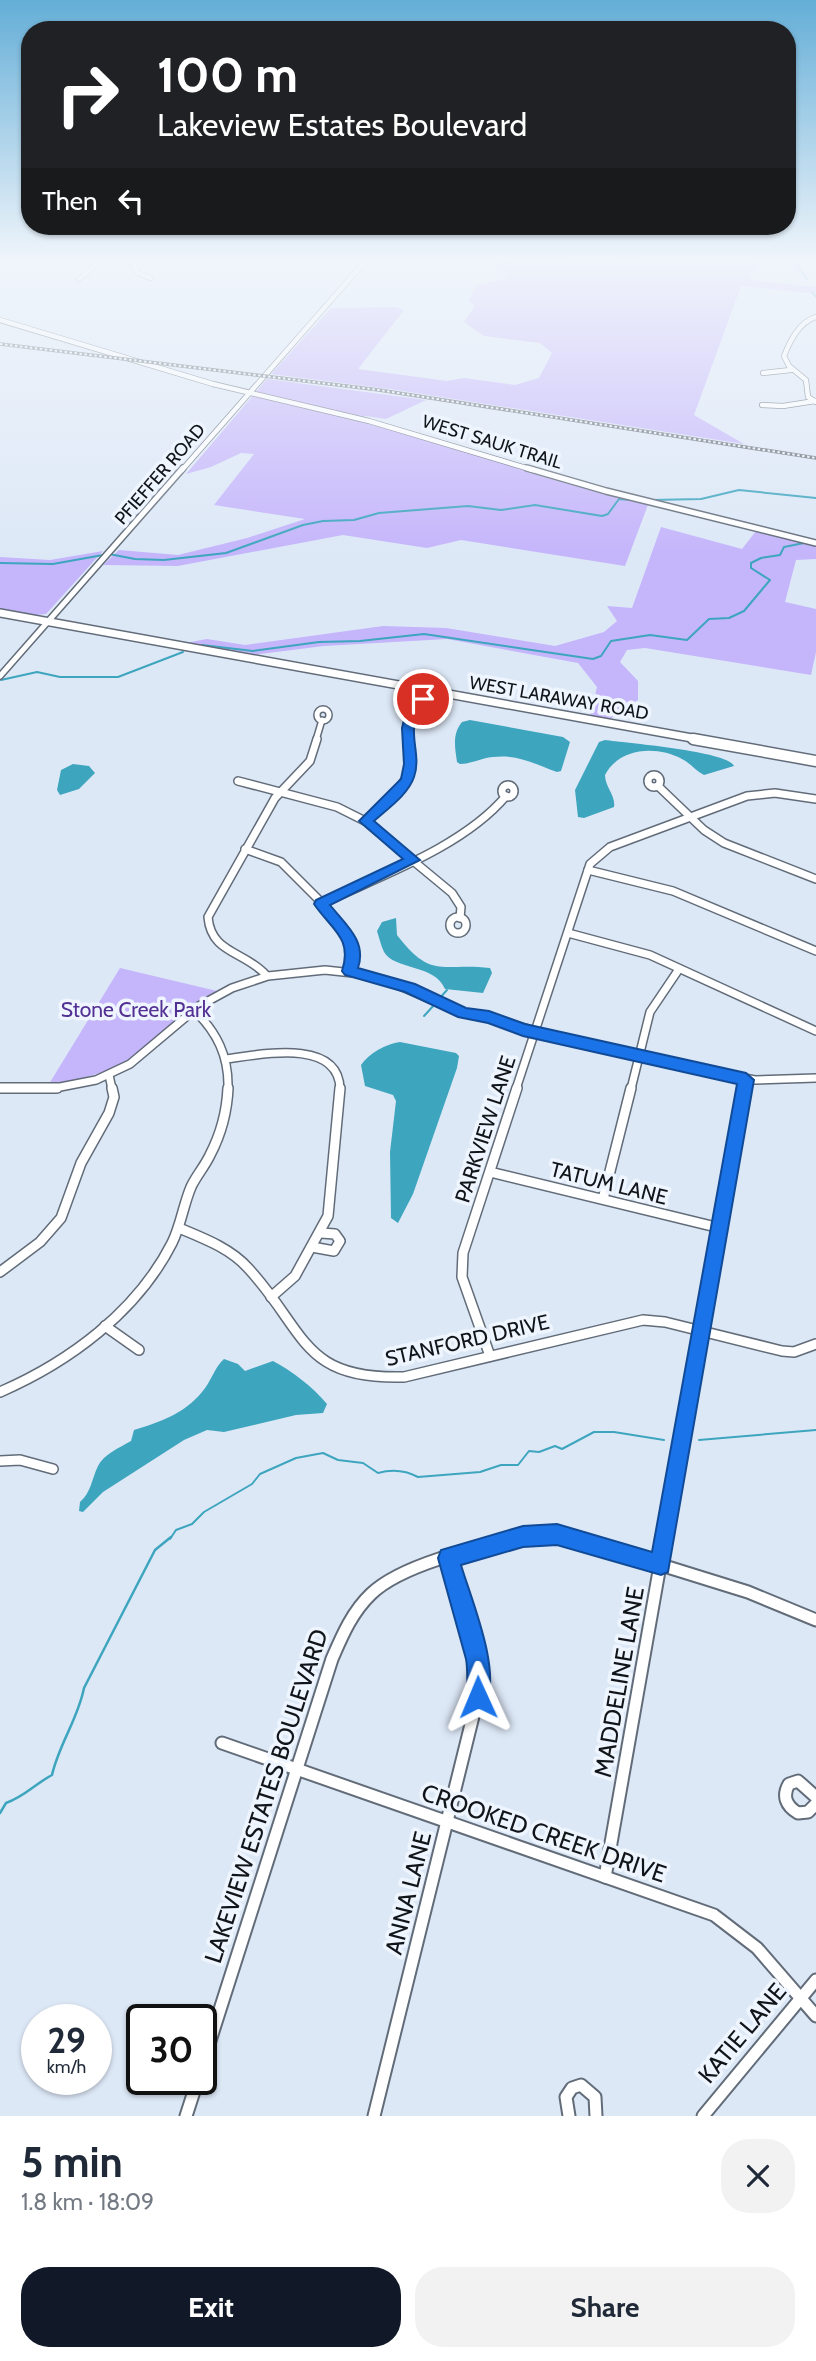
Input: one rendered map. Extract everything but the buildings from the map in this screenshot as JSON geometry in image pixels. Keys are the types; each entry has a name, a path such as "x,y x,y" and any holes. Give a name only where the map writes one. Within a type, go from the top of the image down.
{"main road":[{"name":"WEST LARAWAY ROAD","path":"0,613 816,761"}],"street":[{"name":"WEST SAUK TRAIL","path":"118,357 431,438 606,491 816,543"},
{"name":"PFIEFFER ROAD","path":"0,676 282,357"},
{"path":"786,357 786,364 791,370 806,380 809,386 808,397 815,402"},
{"path":"763,373 791,370"},
{"path":"762,405 783,406 815,402"},
{"path":"365,821 407,780 411,764 407,735 424,690"},
{"path":"266,975 254,961 217,944 208,928 209,912 281,791 310,761 322,720"},
{"path":"238,781 337,807 365,821 456,898 461,907 460,918"},
{"path":"658,786 704,830 724,843 816,879"},
{"name":"PARKVIEW LANE","path":"489,1356 461,1270 463,1253 588,870 596,857 610,847 760,793 782,793 816,799"},
{"path":"321,904 413,860 487,818 506,796"},
{"path":"245,849 281,862 321,904 353,943 354,957 350,971"},
{"path":"588,870 673,891 816,951"},
{"path":"568,933 626,946 816,1031"},
{"path":"603,1199 652,1007 679,969"},
{"path":"0,1088 63,1088 109,1075 149,1052 194,1009 232,987 266,975 292,971 350,971 373,976 446,1006 534,1032 746,1080 787,1081 816,1078"},
{"path":"0,1392 21,1384 105,1326 134,1298 158,1265 178,1228 189,1192 211,1154 224,1118 228,1092 226,1059 218,1033 194,1009"},
{"path":"226,1059 289,1050 326,1061 336,1072 340,1085 328,1216 295,1276 271,1297"},
{"path":"0,1272 40,1241 61,1218 81,1163 109,1113 114,1097 109,1075"},
{"name":"MADDELINE LANE","path":"605,1877 746,1080"},
{"name":"TATUM LANE","path":"490,1172 720,1228"},
{"name":"STANFORD DRIVE","path":"178,1228 218,1244 246,1267 309,1349 329,1365 351,1375 378,1379 404,1377 643,1320 666,1322 782,1351 794,1352 816,1343"},
{"path":"312,1247 334,1251 340,1241 335,1234 321,1233"},
{"path":"105,1326 139,1350"},
{"path":"0,1461 20,1460 53,1469"},
{"name":"LAKEVIEW ESTATES BOULEVARD","path":"217,2019 332,1659 356,1610 366,1597 393,1576 523,1536 557,1534 756,1595 816,1620"},
{"name":"ANNA LANE","path":"374,2116 480,1684 477,1659 449,1558"},
{"name":"CROOKED CREEK DRIVE","path":"222,1743 714,1914 732,1925 770,1959 816,2016"},
{"path":"816,1797 798,1782 789,1784 785,1792 787,1804 798,1813 808,1812 816,1804"},
{"name":"KATIE LANE","path":"704,2116 816,1980"},
{"path":"569,2116 566,2097 572,2088 581,2085 591,2090 597,2099 596,2116"},
{"path":"186,2116 193,2095"}],"green space":[{"path":"287,357 368,357 358,369 447,381 464,378 515,385 539,378 550,357 715,357 694,415 744,444 390,389 271,374"},
{"path":"267,379 426,400 386,419 366,416 355,420 649,502 625,566 461,540 427,548 343,535 178,566 103,565 119,550 178,555 247,538 305,519 214,505 254,454 241,453 211,467 186,474"},
{"path":"661,527 742,549 756,531 816,546 816,559 796,560 785,602 816,609 816,652 811,675 645,648 627,650 620,662 638,681 638,700 610,719 590,716 597,687 578,663 447,639 324,646 253,655 185,643 207,639 245,645 383,626 446,628 555,646 604,632 617,621 607,606 632,608"},
{"path":"103,551 46,614 35,615 0,609 0,557 50,560"},
{"name":"Stone Creek Park","path":"120,968 217,991 190,1009 126,1061 76,1080 49,1084"}],"water":[{"path":"470,720 563,737 570,742 561,771 502,756 460,764 457,762 455,736 462,722"},
{"path":"605,740 696,752 728,761 734,766 704,775 672,755 650,751 629,754 611,766 605,775 614,807 584,818 578,817 575,790 599,742"},
{"path":"73,764 89,766 95,773 79,789 60,795 57,790 61,770"},
{"path":"396,918 397,935 420,959 429,964 490,968 492,973 483,993 445,989 433,975 389,958 383,950 377,931 382,922"},
{"path":"400,1042 456,1053 459,1056 413,1194 398,1223 391,1218 390,1152 396,1101 393,1095 365,1086 361,1065 378,1050"},
{"path":"224,1359 238,1364 245,1371 273,1361 302,1380 327,1404 323,1413 296,1415 224,1432 207,1430 184,1440 103,1492 83,1512 79,1511 80,1502 87,1494 104,1458 131,1441 134,1430 179,1412 195,1400"}],"waterway":[{"path":"652,500 701,499 739,490 816,498"},
{"path":"109,554 135,559 164,560 226,553 303,525 354,520 379,513 468,506 501,510 535,505 602,516 608,514 619,499 631,500"},
{"path":"202,645 253,651 319,642 360,641 424,634 593,659 601,656 611,641 650,635 687,640 709,619 729,618 744,611 770,580 751,568 751,563 761,558 780,555 784,547 804,543"},
{"path":"0,563 53,564 103,555"},
{"path":"1,680 37,672 60,677 118,677 183,652"},
{"path":"438,1000 447,990"},
{"path":"424,1016 435,1004"},
{"path":"699,1440 816,1430"},
{"path":"170,1539 176,1530 192,1524 204,1512 252,1484 260,1474 296,1458 323,1453 338,1460 363,1463 378,1473 398,1471 418,1477 480,1472 501,1465 518,1465 529,1451 539,1452 555,1446 562,1449 594,1432 614,1432 664,1440"},
{"path":"0,1813 6,1803 52,1775 84,1688 155,1550 171,1537"}],"railway":[{"path":"105,357 379,390 816,458"}],"route":[{"path":"423,699 408,728 411,764 407,780 365,821 413,860 321,904 353,943 354,957 350,971 410,988 463,1013 489,1017 523,1030 746,1080 661,1565 557,1534 523,1536 449,1558 477,1659 480,1676 478,1697"}]}
